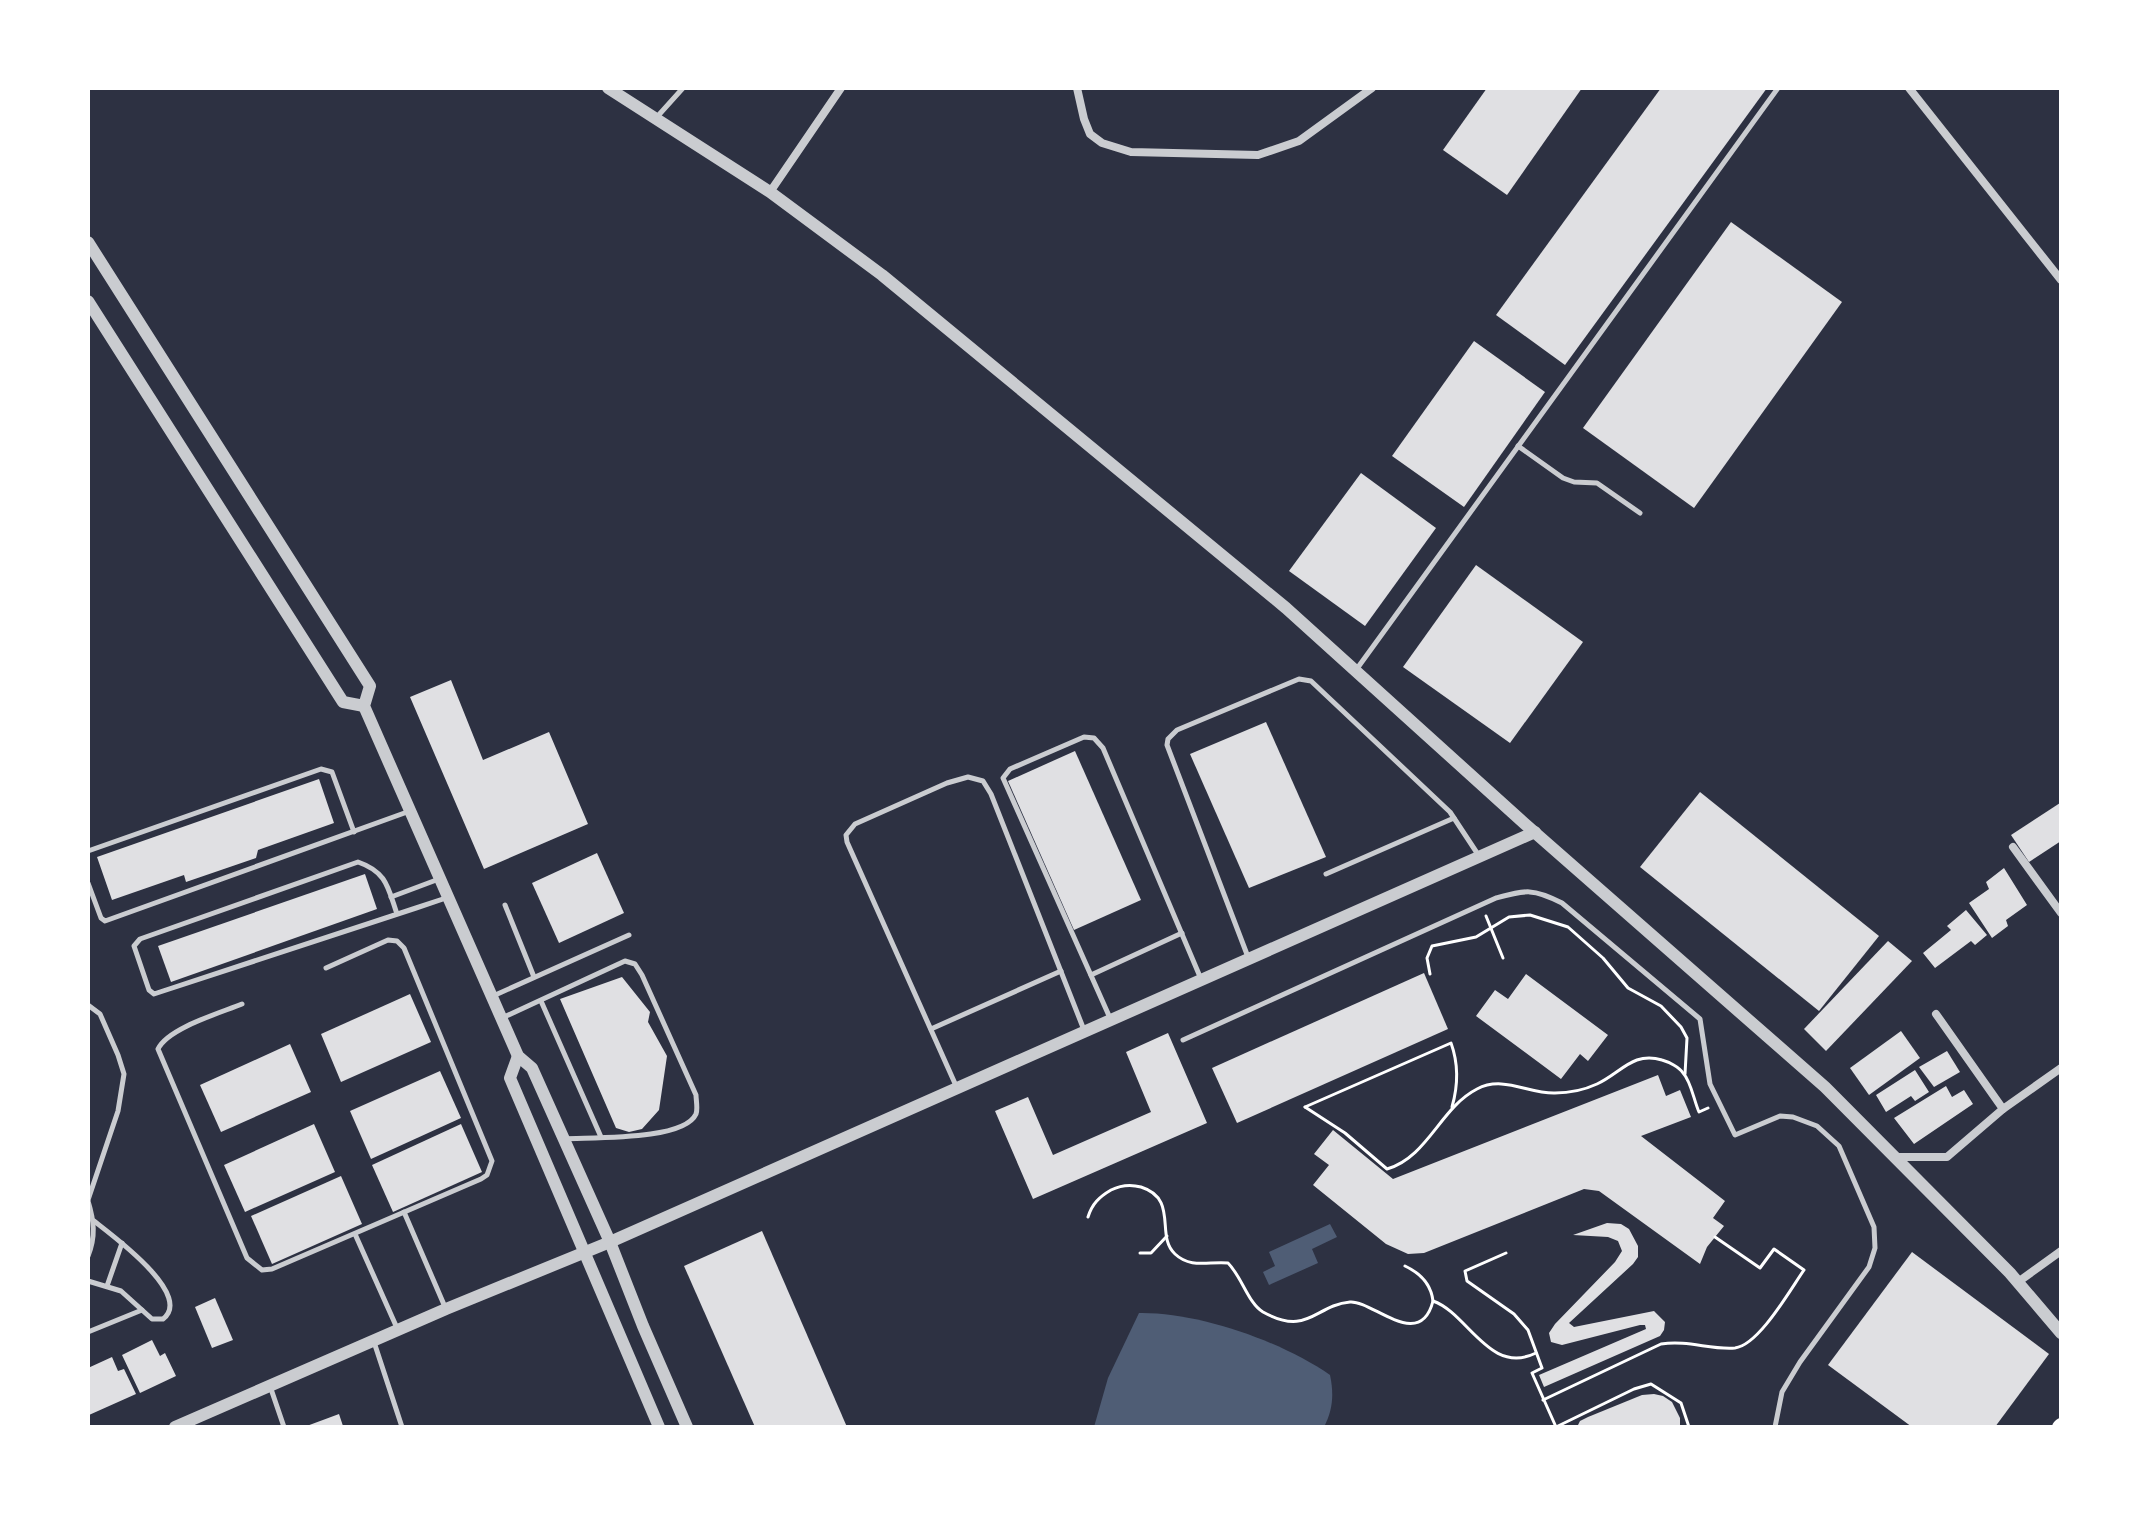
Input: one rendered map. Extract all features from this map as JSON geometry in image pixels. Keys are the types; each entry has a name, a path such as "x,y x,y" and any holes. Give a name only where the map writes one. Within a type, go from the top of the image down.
{"street":[{"path":"608,88 770,192 882,275 1286,608 1766,1034 1896,1157 2018,1282 2061,1333"},
{"path":"770,192 841,88"},
{"path":"1077,88 1090,134 1102,143 1131,152 1258,155 1299,141 1372,88"},
{"path":"1909,88 2061,280"},
{"path":"88,242 370,686 364,706 518,1056 532,1068 610,1242 687,1427"},
{"path":"88,301 343,702 364,706"},
{"path":"175,1427 446,1309 610,1242 1535,832"},
{"path":"2013,847 2061,913"},
{"path":"1936,1014 2003,1109"},
{"path":"518,1056 510,1078 659,1427"},
{"path":"1896,1157 1947,1157 2003,1109 2061,1068"},
{"path":"2018,1282 2061,1251"}],"lane":[{"path":"656,119 683,88"},
{"path":"1356,671 1778,88"},
{"path":"1518,446 1563,478 1597,483 1640,513"},
{"path":"1249,958 1167,745 1173,732 1299,679 1311,681 1454,818 1480,856"},
{"path":"1111,1019 1003,778 1010,769 1084,737 1094,738 1100,743 1201,979"},
{"path":"88,851 321,769 332,772 354,832"},
{"path":"957,1089 847,842 846,835 855,824 947,783 968,777 983,781 991,794 1084,1031"},
{"path":"88,883 101,918 105,921 412,810"},
{"path":"1326,874 1454,818"},
{"path":"397,914 382,875 358,862 140,939 135,943 135,951 149,990 154,994 450,897"},
{"path":"391,897 441,878"},
{"path":"1183,1040 1481,905 1528,890 1542,892 1574,912 1700,1019 1710,1084 1735,1135 1780,1116 1805,1121 1829,1135 1839,1146 1874,1227 1875,1248 1869,1267 1782,1392 1775,1427"},
{"path":"505,905 534,977"},
{"path":"1091,975 1182,933"},
{"path":"492,996 629,935"},
{"path":"242,1004 174,1033 163,1040 158,1049 247,1258 262,1270 272,1269 481,1179 487,1175 492,1161 404,948 397,941 388,940 326,968"},
{"path":"502,1018 625,961 635,964 642,975 696,1095 696,1113 690,1121 650,1136 562,1139"},
{"path":"931,1029 1061,971"},
{"path":"541,1001 601,1137"},
{"path":"88,1005 100,1014 124,1074 118,1111 88,1200 94,1221 93,1242 88,1256"},
{"path":"404,1212 446,1309"},
{"path":"88,1281 121,1291 152,1319 163,1319 170,1314 172,1305 165,1287 122,1243 94,1221"},
{"path":"355,1234 398,1331"},
{"path":"107,1286 122,1243"},
{"path":"88,1332 142,1310"},
{"path":"374,1342 402,1427"},
{"path":"270,1385 284,1427"}],"path":[{"path":"1481,905 1503,958"},
{"path":"1430,974 1427,958 1432,946 1476,937 1509,917 1530,915 1568,927 1603,958 1628,988 1671,1014 1687,1038 1685,1074 1699,1112 1719,1104"},
{"path":"1451,1111 1457,1076 1451,1043 1305,1107 1345,1133 1387,1169 1411,1157 1465,1097 1489,1084 1506,1084 1546,1093 1577,1090 1601,1083 1634,1060 1649,1057 1668,1062 1685,1074"},
{"path":"1088,1217 1091,1205 1112,1190 1128,1184 1148,1190 1161,1204 1170,1249 1177,1257 1192,1263 1228,1263 1241,1277 1255,1306 1265,1313 1302,1322 1339,1305 1356,1301 1386,1317 1414,1322 1422,1320 1433,1301 1428,1285 1420,1275 1405,1266"},
{"path":"1140,1253 1151,1253 1167,1236"},
{"path":"1543,1400 1661,1344 1682,1341 1733,1348 1745,1346 1760,1331 1804,1270 1774,1249 1760,1268 1715,1237"},
{"path":"1506,1253 1465,1271 1467,1281 1514,1314 1528,1330 1542,1368 1532,1373 1556,1427 1634,1389 1651,1384 1681,1403 1689,1427"},
{"path":"1433,1301 1447,1309 1486,1346 1515,1357 1536,1353"}],"water":[{"path":"1330,1224 1337,1237 1312,1249 1318,1263 1269,1285 1263,1272 1275,1266 1269,1252"},
{"path":"1139,1313 1187,1317 1238,1331 1288,1351 1330,1375 1332,1402 1324,1427 1094,1427 1108,1378"}],"building":[{"path":"1487,88 1582,88 1507,195 1443,150"},
{"path":"1661,88 1767,88 1565,365 1496,315"},
{"path":"1731,222 1842,302 1694,508 1583,428"},
{"path":"1474,341 1545,392 1464,507 1392,456"},
{"path":"1361,473 1436,528 1365,626 1289,571"},
{"path":"1476,565 1583,642 1510,743 1403,667"},
{"path":"451,680 483,760 549,732 588,824 484,869 410,697"},
{"path":"1266,722 1326,857 1249,888 1190,754"},
{"path":"1075,751 1141,900 1074,930 1008,781"},
{"path":"319,779 334,823 258,850 256,858 186,882 184,875 112,900 97,857"},
{"path":"1700,792 1879,936 1819,1011 1640,867"},
{"path":"2060,803 2061,841 2029,862 2011,835"},
{"path":"597,853 624,913 559,943 532,883"},
{"path":"2004,868 2027,905 2006,920 2008,926 1992,938 1969,903 1989,889 1986,882"},
{"path":"365,874 377,909 171,982 158,946"},
{"path":"1966,910 1987,935 1975,945 1971,941 1935,968 1923,953 1951,930 1947,926"},
{"path":"1888,941 1912,961 1826,1051 1804,1029"},
{"path":"1424,973 1448,1029 1237,1123 1212,1068"},
{"path":"1526,974 1608,1035 1588,1061 1580,1054 1561,1079 1476,1016 1495,990 1508,999"},
{"path":"622,977 650,1012 648,1022 667,1056 659,1110 642,1129 629,1132 616,1128 560,999"},
{"path":"410,994 431,1042 341,1082 321,1034"},
{"path":"1901,1031 1920,1058 1869,1095 1850,1068"},
{"path":"1168,1033 1207,1123 1033,1199 995,1111 1028,1097 1053,1155 1151,1112 1126,1052"},
{"path":"290,1044 311,1092 221,1132 200,1085"},
{"path":"1947,1051 1960,1072 1934,1087 1919,1067"},
{"path":"1915,1070 1929,1092 1915,1101 1911,1096 1886,1112 1876,1095"},
{"path":"440,1071 461,1118 371,1159 350,1111"},
{"path":"1658,1075 1666,1096 1680,1090 1691,1117 1641,1136 1725,1201 1713,1218 1724,1226 1707,1247 1700,1264 1599,1191 1584,1189 1424,1253 1408,1254 1386,1244 1313,1185 1329,1165 1314,1154 1333,1130 1393,1179"},
{"path":"1946,1086 1952,1097 1964,1090 1973,1104 1914,1144 1894,1118"},
{"path":"314,1124 335,1172 245,1212 224,1165"},
{"path":"461,1124 482,1172 393,1212 372,1165"},
{"path":"341,1176 362,1224 272,1264 251,1216"},
{"path":"1607,1223 1621,1224 1629,1229 1638,1246 1638,1257 1569,1323 1574,1327 1654,1311 1665,1322 1664,1330 1660,1336 1544,1387 1539,1375 1646,1329 1645,1325 1640,1325 1562,1345 1551,1342 1549,1333 1555,1324 1622,1251 1618,1241 1608,1237 1573,1235"},
{"path":"762,1231 847,1427 755,1427 684,1266"},
{"path":"1912,1252 2049,1354 1995,1427 1912,1427 1828,1365"},
{"path":"215,1298 233,1340 212,1348 195,1307"},
{"path":"152,1340 160,1356 165,1353 176,1376 140,1393 122,1355"},
{"path":"112,1357 118,1371 124,1369 136,1394 89,1415 88,1368"},
{"path":"1654,1394 1672,1402 1680,1418 1680,1427 1577,1427 1580,1421 1588,1417 1642,1395"},
{"path":"339,1414 343,1426 304,1427"}]}
